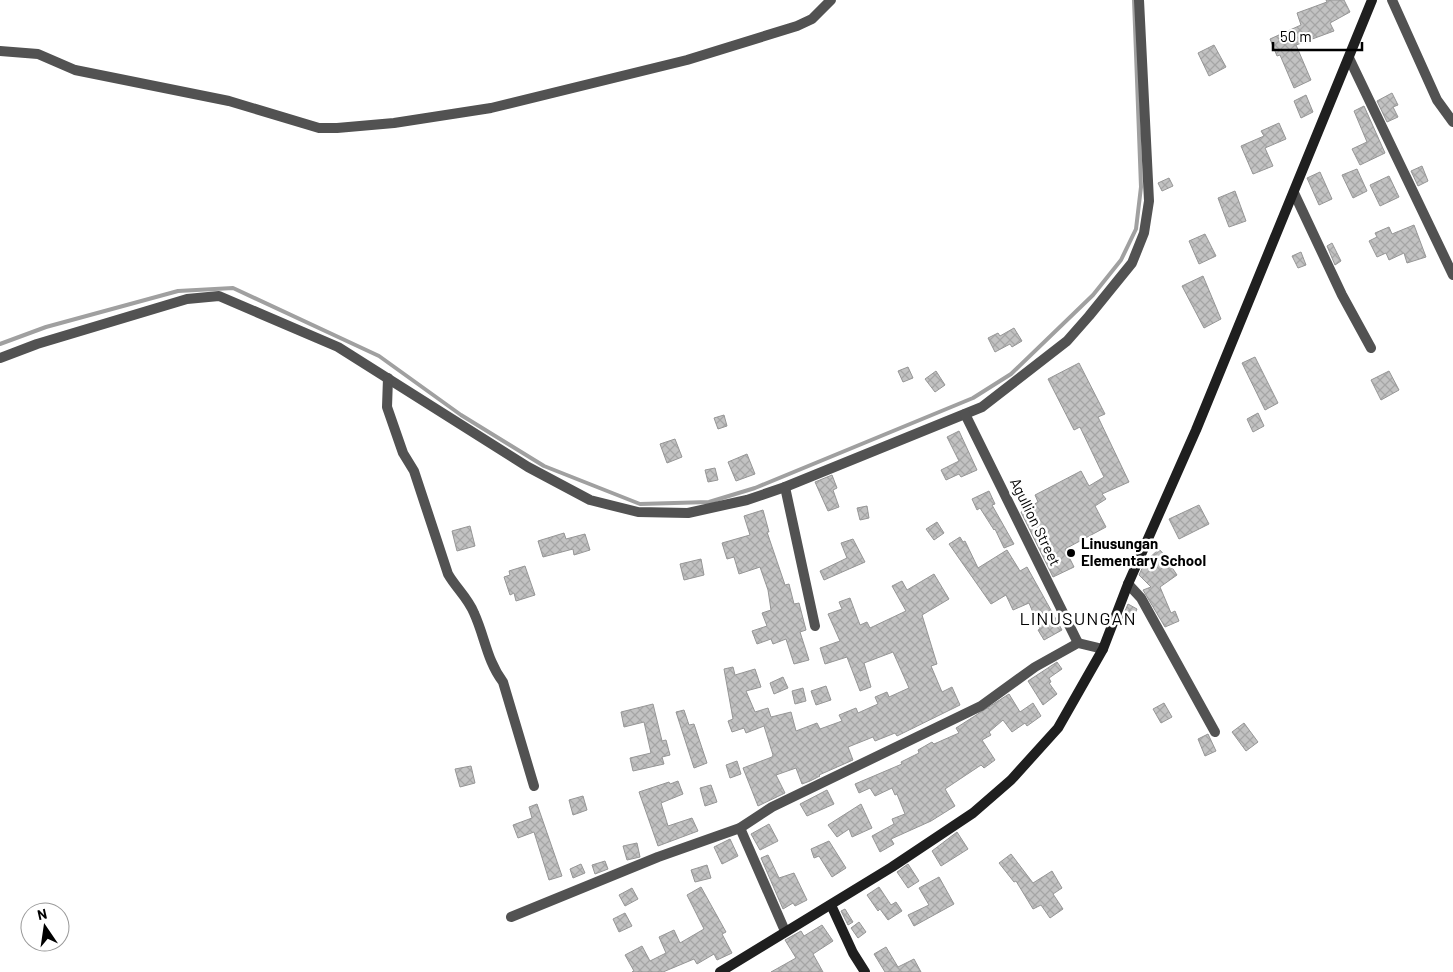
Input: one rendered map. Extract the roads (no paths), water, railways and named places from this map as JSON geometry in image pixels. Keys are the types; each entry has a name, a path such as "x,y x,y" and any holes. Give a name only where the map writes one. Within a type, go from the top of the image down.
{"street":[{"path":"0,50 38,54 75,70 229,101 318,128 359,127 490,108 687,60 797,26 812,19 831,0"},
{"path":"0,358 37,344 187,299 220,296 338,347 528,467 590,500 638,512 688,513 747,500 785,487 982,407 1067,341 1132,263 1144,233 1149,201 1139,0"},
{"path":"720,972 785,930 936,839 973,813 1011,780 1058,728 1103,649 1128,584 1196,430 1372,0"},
{"path":"1392,0 1437,100 1453,122"},
{"path":"1348,58 1453,275"},
{"path":"1294,193 1342,295 1372,348"},
{"path":"388,378 387,407 403,453 414,471 448,574 455,586 468,599 493,668 503,682 534,786"},
{"name":"Agullion Street","path":"965,414 1078,643"},
{"path":"785,487 815,626"},
{"path":"1128,584 1141,598 1215,732"},
{"path":"511,917 658,857 740,828 772,807 981,706 1035,668 1078,643 1103,649"},
{"path":"740,828 785,930"},
{"path":"831,904 852,953 866,972"}],"waterway":[{"path":"0,344 46,327 178,291 233,288 379,356 461,415 544,466 640,504 709,502 755,488 973,398 1011,374 1093,295 1121,260 1136,229 1141,187 1134,0"}],"place":[{"name":"Linusungan Elementary School","path":"1071,553"}],"district":[{"name":"LINUSUNGAN","path":"1078,619"}]}
